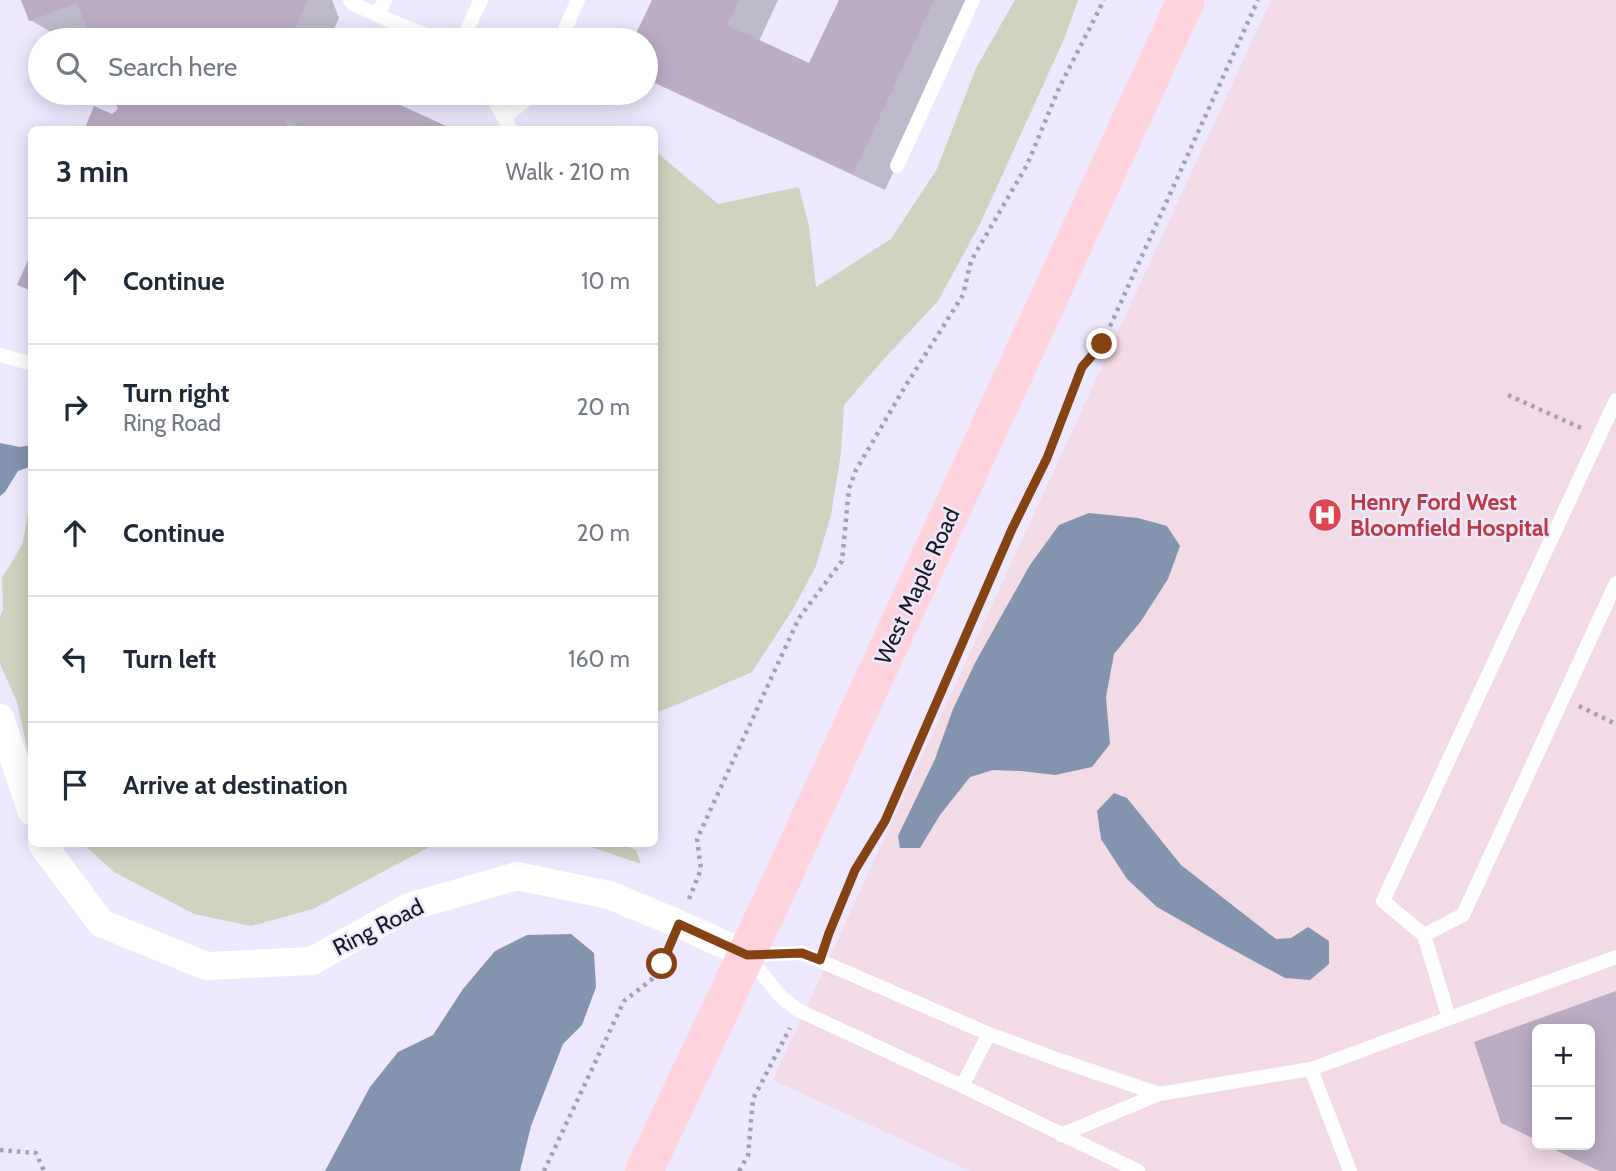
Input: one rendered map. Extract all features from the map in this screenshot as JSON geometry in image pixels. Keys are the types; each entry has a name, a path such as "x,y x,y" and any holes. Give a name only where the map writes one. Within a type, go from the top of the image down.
{"main road":[{"name":"West Maple Road","path":"644,1171 747,955 1186,0"}],"street":[{"path":"0,718 28,800"},
{"name":"Ring Road","path":"44,847 101,923 206,966 312,961 409,906 517,876 609,895 747,955"}],"lane":[{"path":"350,0 353,4 409,28"},
{"path":"377,15 385,0"},
{"path":"468,28 481,0"},
{"path":"565,28 578,0"},
{"path":"897,166 973,0"},
{"path":"497,105 508,123 525,105"},
{"path":"0,355 28,363"},
{"path":"1449,1018 1424,935 1383,901 1616,400"},
{"path":"1424,935 1463,915 1616,583"},
{"path":"747,955 802,953 989,1034 1158,1094"},
{"path":"747,955 781,997 798,1010 1138,1171"},
{"path":"1061,1135 1158,1094 1311,1069 1616,957"},
{"path":"962,1086 989,1034"},
{"path":"1311,1069 1350,1171"}],"path":[{"path":"544,1171 624,1000 651,980 662,964 701,869 696,839 799,618 842,561 849,489 856,470 963,295 971,261 1027,165 1059,88 1104,0"},
{"path":"820,960 855,870 885,821 1012,529 1047,458 1082,367 1102,344 1258,0"},
{"path":"1508,395 1582,429 1596,443"},
{"path":"1564,697 1616,724"},
{"path":"739,1171 748,1156 753,1099 798,1010"},
{"path":"0,1150 36,1153 44,1171"}],"shaded area":[{"name":"Henry Ford West Bloomfield Hospital","path":"1271,0 1616,0 1616,1171 970,1171 773,1080"}],"green space":[{"path":"1015,0 1078,0 1065,37 980,224 938,301 844,405 841,453 831,515 816,566 793,609 752,672 658,712 658,154 718,204 799,187 809,226 816,287 891,239 937,169 976,68"},
{"path":"28,515 28,752 17,702 0,664 2,578 22,545"},
{"path":"86,847 429,847 313,909 251,926 194,914 114,872"},
{"path":"591,847 629,847 636,850 641,864"}],"water":[{"path":"0,443 20,447 28,446 28,467 18,471 0,496"},
{"path":"1089,513 1138,518 1167,526 1180,546 1168,579 1141,621 1114,654 1106,697 1110,744 1092,767 1055,775 993,770 970,777 940,815 920,848 900,848 898,836 935,759 953,709 976,661 1030,565 1059,525"},
{"path":"1114,793 1127,798 1181,865 1276,939 1291,938 1308,927 1329,941 1329,964 1310,980 1285,978 1157,907 1127,879 1101,839 1097,811"},
{"path":"571,934 594,953 596,987 582,1025 563,1044 531,1126 520,1171 325,1171 370,1087 398,1052 433,1035 463,989 495,951 527,935"}],"building":[{"path":"21,0 308,0 295,28 87,28 77,3 29,21"},
{"path":"652,0 739,0 727,25 809,63 839,0 934,0 853,174 658,84 658,28 639,28"},
{"path":"116,105 400,105 446,126 300,126 285,119 286,126 86,126 94,106 112,114 118,109"},
{"path":"28,260 28,289 17,285"},
{"path":"1616,991 1616,1171 1601,1171 1557,1150 1595,1150 1595,1024 1532,1024 1532,1138 1501,1123 1474,1042"}],"place":[{"name":"Henry Ford West Bloomfield Hospital","path":"1325,515"}],"route":[{"path":"662,964 679,924 747,955 802,953 820,960 855,870 885,821 1012,529 1047,458 1082,367 1102,344"}]}
